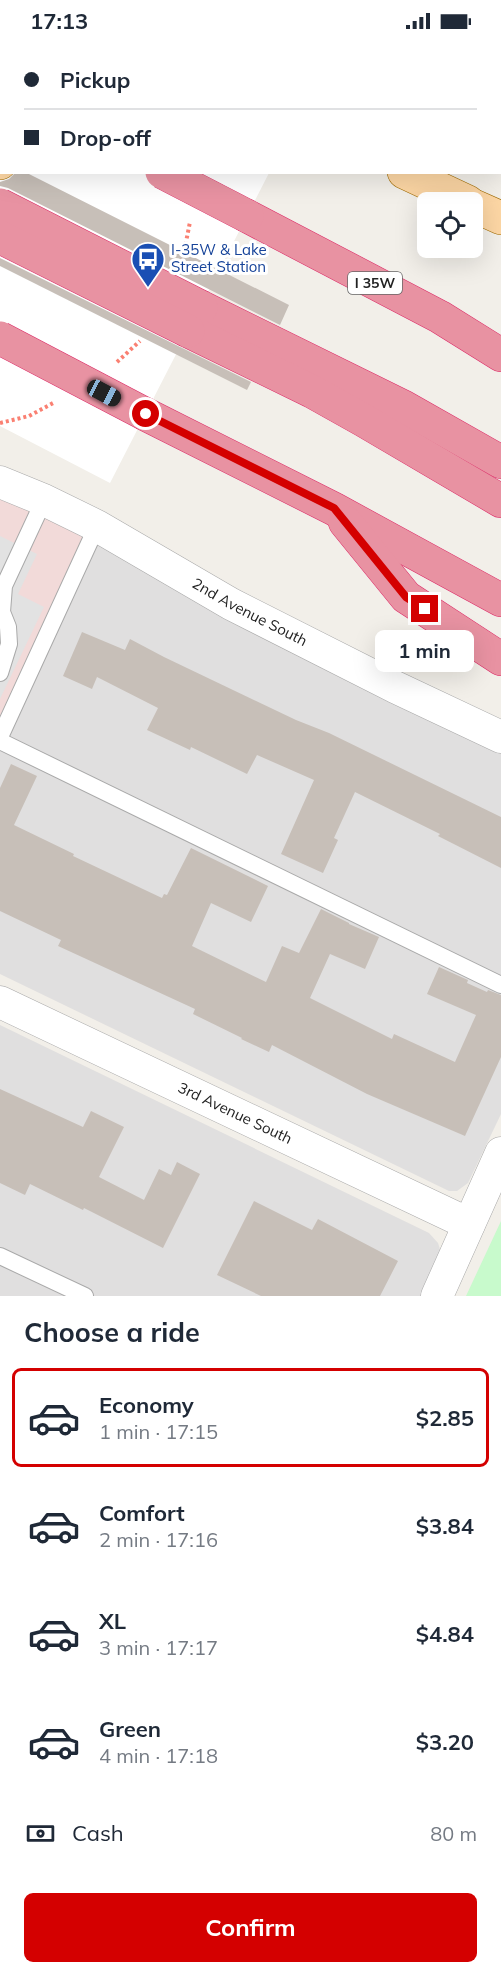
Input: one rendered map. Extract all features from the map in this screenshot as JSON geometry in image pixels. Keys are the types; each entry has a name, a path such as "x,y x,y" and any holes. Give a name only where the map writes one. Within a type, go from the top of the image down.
{"highway":[{"name":"I 35W","path":"166,174 440,317 501,355"},
{"path":"0,205 501,501"},
{"path":"0,237 404,408 501,462"},
{"path":"0,338 334,508 501,600"},
{"path":"334,508 406,597 501,659"}],"main road":[{"path":"408,174 447,192"},
{"path":"483,210 501,218"}],"street":[{"name":"2nd Avenue South","path":"0,482 97,526 231,604 395,687 501,737"},
{"name":"3rd Avenue South","path":"0,1002 469,1224"},
{"path":"437,1296 501,1153"}],"lane":[{"path":"0,672 9,644 8,627 3,612 2,585 44,501"},
{"path":"97,526 0,739 501,985"},
{"path":"0,1256 85,1296"}],"shaded area":[{"path":"0,497 91,540 0,731"},
{"path":"0,536 37,554 18,594 44,607 0,699"},
{"path":"91,540 501,750 501,1114 468,1183 457,1191 449,1191 0,974 0,731"},
{"path":"0,1025 429,1233 438,1243 442,1256 422,1296 0,1296"}],"green space":[{"path":"501,1221 501,1296 466,1296"}],"pier":[{"path":"0,174 268,174 110,483 0,426"}],"building":[{"path":"14,174 29,174 289,305 280,325 0,186 0,182 9,179"},
{"path":"0,258 251,382 247,390 0,266"},
{"path":"82,632 125,650 130,639 501,817 501,868 438,836 440,834 355,792 334,838 338,840 323,873 281,854 314,780 257,755 247,774 191,747 190,750 147,730 158,708 97,677 92,689 63,676"},
{"path":"11,764 37,776 14,825 74,854 73,856 162,898 164,894 167,895 191,848 268,886 251,922 211,903 192,946 266,982 282,946 299,953 321,909 379,937 365,969 330,954 310,998 392,1039 394,1034 455,1062 476,1015 427,994 439,967 468,980 467,983 487,992 488,990 501,995 501,1057 465,1136 367,1094 272,1045 269,1052 241,1039 193,1014 195,1009 58,946 61,940 0,911 0,788"},
{"path":"0,1089 83,1127 91,1111 124,1127 99,1177 144,1200 159,1169 171,1175 177,1162 200,1174 163,1248 30,1184 25,1195 0,1183"},
{"path":"254,1201 312,1230 318,1219 398,1261 380,1296 261,1296 217,1275"}],"place":[{"name":"I-35W & Lake Street Station","path":"148,288"}],"route":[{"path":"146,414 334,508 406,597 425,609"}]}
